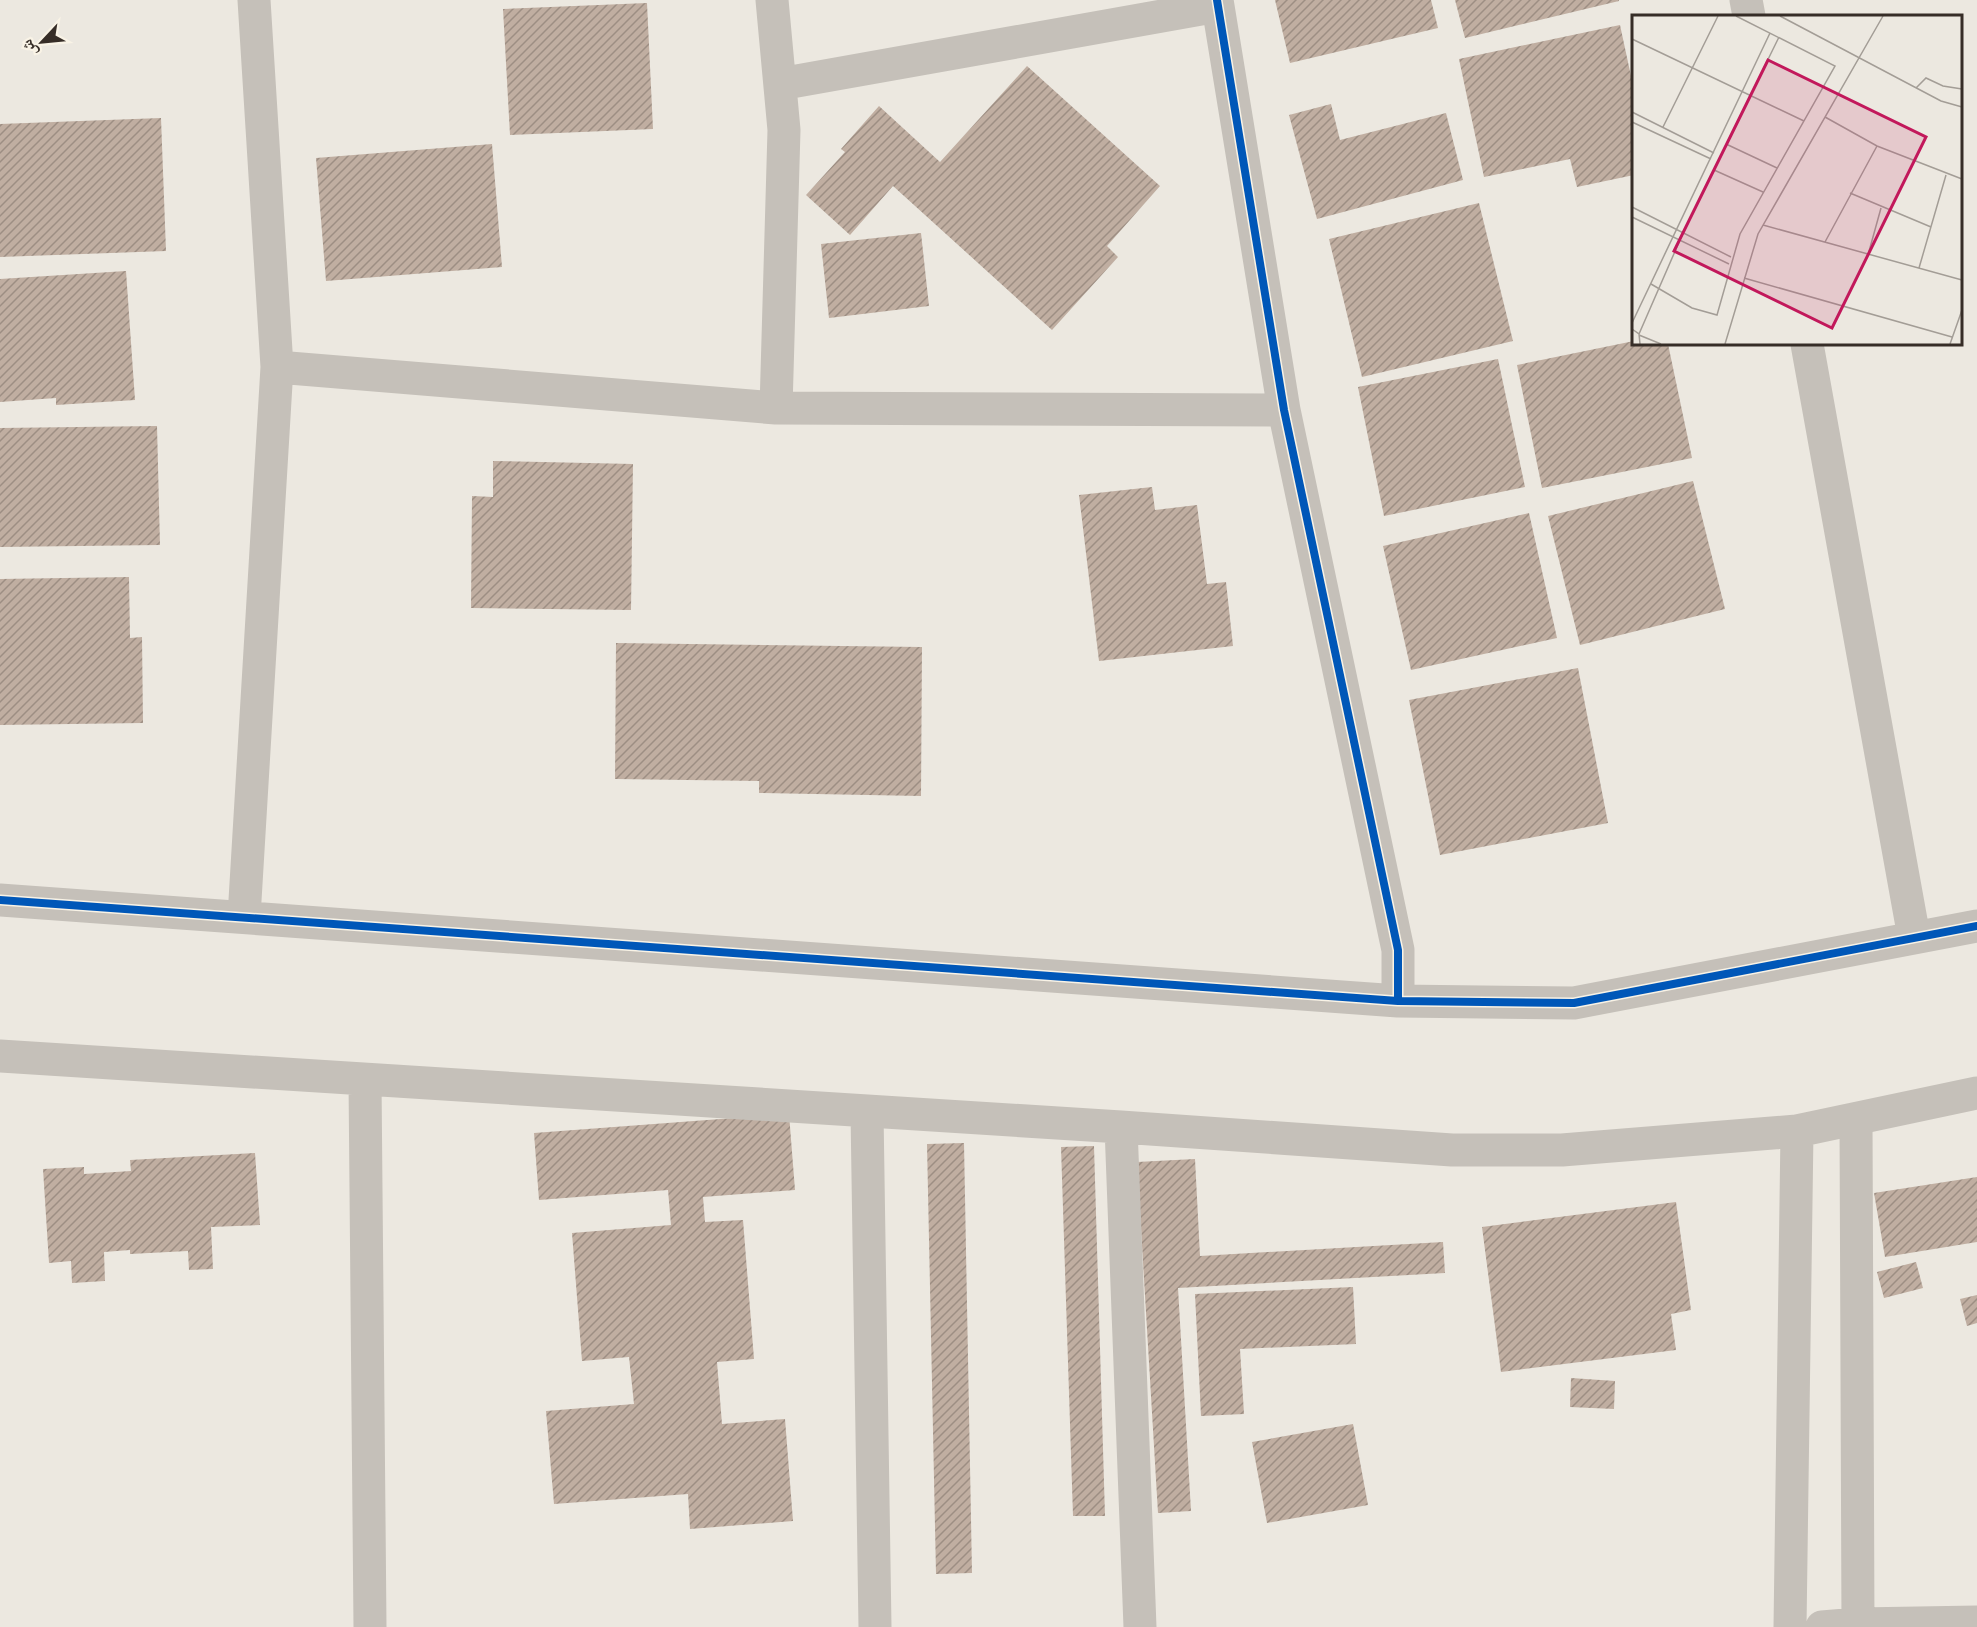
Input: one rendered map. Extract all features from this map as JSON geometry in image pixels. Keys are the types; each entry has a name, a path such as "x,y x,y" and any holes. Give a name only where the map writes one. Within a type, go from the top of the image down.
{"street":[{"path":"244,917 277,367 254,0"},
{"path":"772,0 784,130 776,408"},
{"path":"1746,0 1749,15"},
{"path":"780,84 1218,3 1284,410 1398,950 1398,1001"},
{"path":"1808,345 1914,937"},
{"path":"277,367 776,408 1284,410"},
{"path":"0,900 1398,1001 1574,1003 1977,926"},
{"path":"0,1056 1474,1150 1562,1150 1797,1131 1977,1093"},
{"path":"365,1080 370,1627"},
{"path":"867,1112 875,1627"},
{"path":"1856,1119 1858,1626"},
{"path":"1121,1127 1140,1627"},
{"path":"1790,1627 1797,1131"},
{"path":"1822,1627 1977,1622"}],"building":[{"path":"1275,0 1431,0 1438,28 1290,63"},
{"path":"1455,0 1619,0 1619,1 1465,38"},
{"path":"647,3 653,129 510,135 503,9"},
{"path":"1620,25 1632,81 1632,175 1577,187 1570,159 1484,177 1459,59"},
{"path":"1027,66 1160,186 1107,246 1118,257 1052,330 893,186 850,235 806,195 845,152 841,149 879,106 940,162"},
{"path":"1331,104 1340,140 1446,113 1463,180 1317,219 1289,115"},
{"path":"161,118 166,251 0,257 0,124"},
{"path":"492,144 502,267 326,281 316,158"},
{"path":"1479,203 1513,341 1362,377 1329,239"},
{"path":"921,233 929,306 829,318 821,244"},
{"path":"126,271 135,400 56,405 56,398 0,402 0,279"},
{"path":"1632,341 1632,345 1668,345 1692,458 1542,488 1517,365"},
{"path":"1498,359 1525,487 1384,516 1358,387"},
{"path":"157,426 160,545 0,547 0,428"},
{"path":"493,461 633,464 631,610 471,608 472,496 493,497"},
{"path":"1693,481 1725,609 1580,645 1548,516"},
{"path":"1152,487 1155,510 1197,505 1207,584 1226,582 1233,646 1099,661 1079,495"},
{"path":"1529,513 1557,638 1411,670 1383,546"},
{"path":"129,577 130,638 142,637 143,723 0,725 0,579"},
{"path":"616,643 922,647 921,796 759,793 759,781 615,779"},
{"path":"1578,668 1608,823 1440,855 1409,700"},
{"path":"789,1114 795,1190 703,1197 705,1222 743,1220 754,1359 717,1362 722,1424 785,1419 793,1521 690,1529 688,1494 554,1504 546,1411 634,1404 629,1357 582,1361 572,1233 671,1225 668,1190 539,1200 534,1133"},
{"path":"964,1143 972,1573 936,1574 927,1144"},
{"path":"1094,1146 1105,1516 1073,1516 1061,1147"},
{"path":"255,1153 260,1225 211,1227 213,1269 189,1270 188,1251 130,1254 130,1250 104,1252 105,1281 72,1283 71,1261 49,1263 43,1169 84,1167 84,1174 131,1171 130,1160"},
{"path":"1195,1159 1200,1256 1443,1242 1445,1273 1178,1288 1191,1511 1158,1513 1137,1162"},
{"path":"1977,1177 1977,1242 1885,1257 1874,1193"},
{"path":"1676,1202 1691,1310 1671,1314 1676,1350 1501,1372 1482,1227"},
{"path":"1916,1262 1923,1288 1884,1298 1877,1272"},
{"path":"1353,1287 1356,1344 1240,1349 1244,1414 1201,1416 1195,1294"},
{"path":"1977,1295 1977,1323 1967,1326 1960,1299"},
{"path":"1571,1378 1615,1381 1614,1409 1570,1407"},
{"path":"1353,1424 1368,1505 1267,1523 1252,1442"}],"cycle path":[{"path":"1217,0 1284,410 1398,950 1398,1001"},
{"path":"0,900 1398,1001 1574,1003 1977,926"}]}
